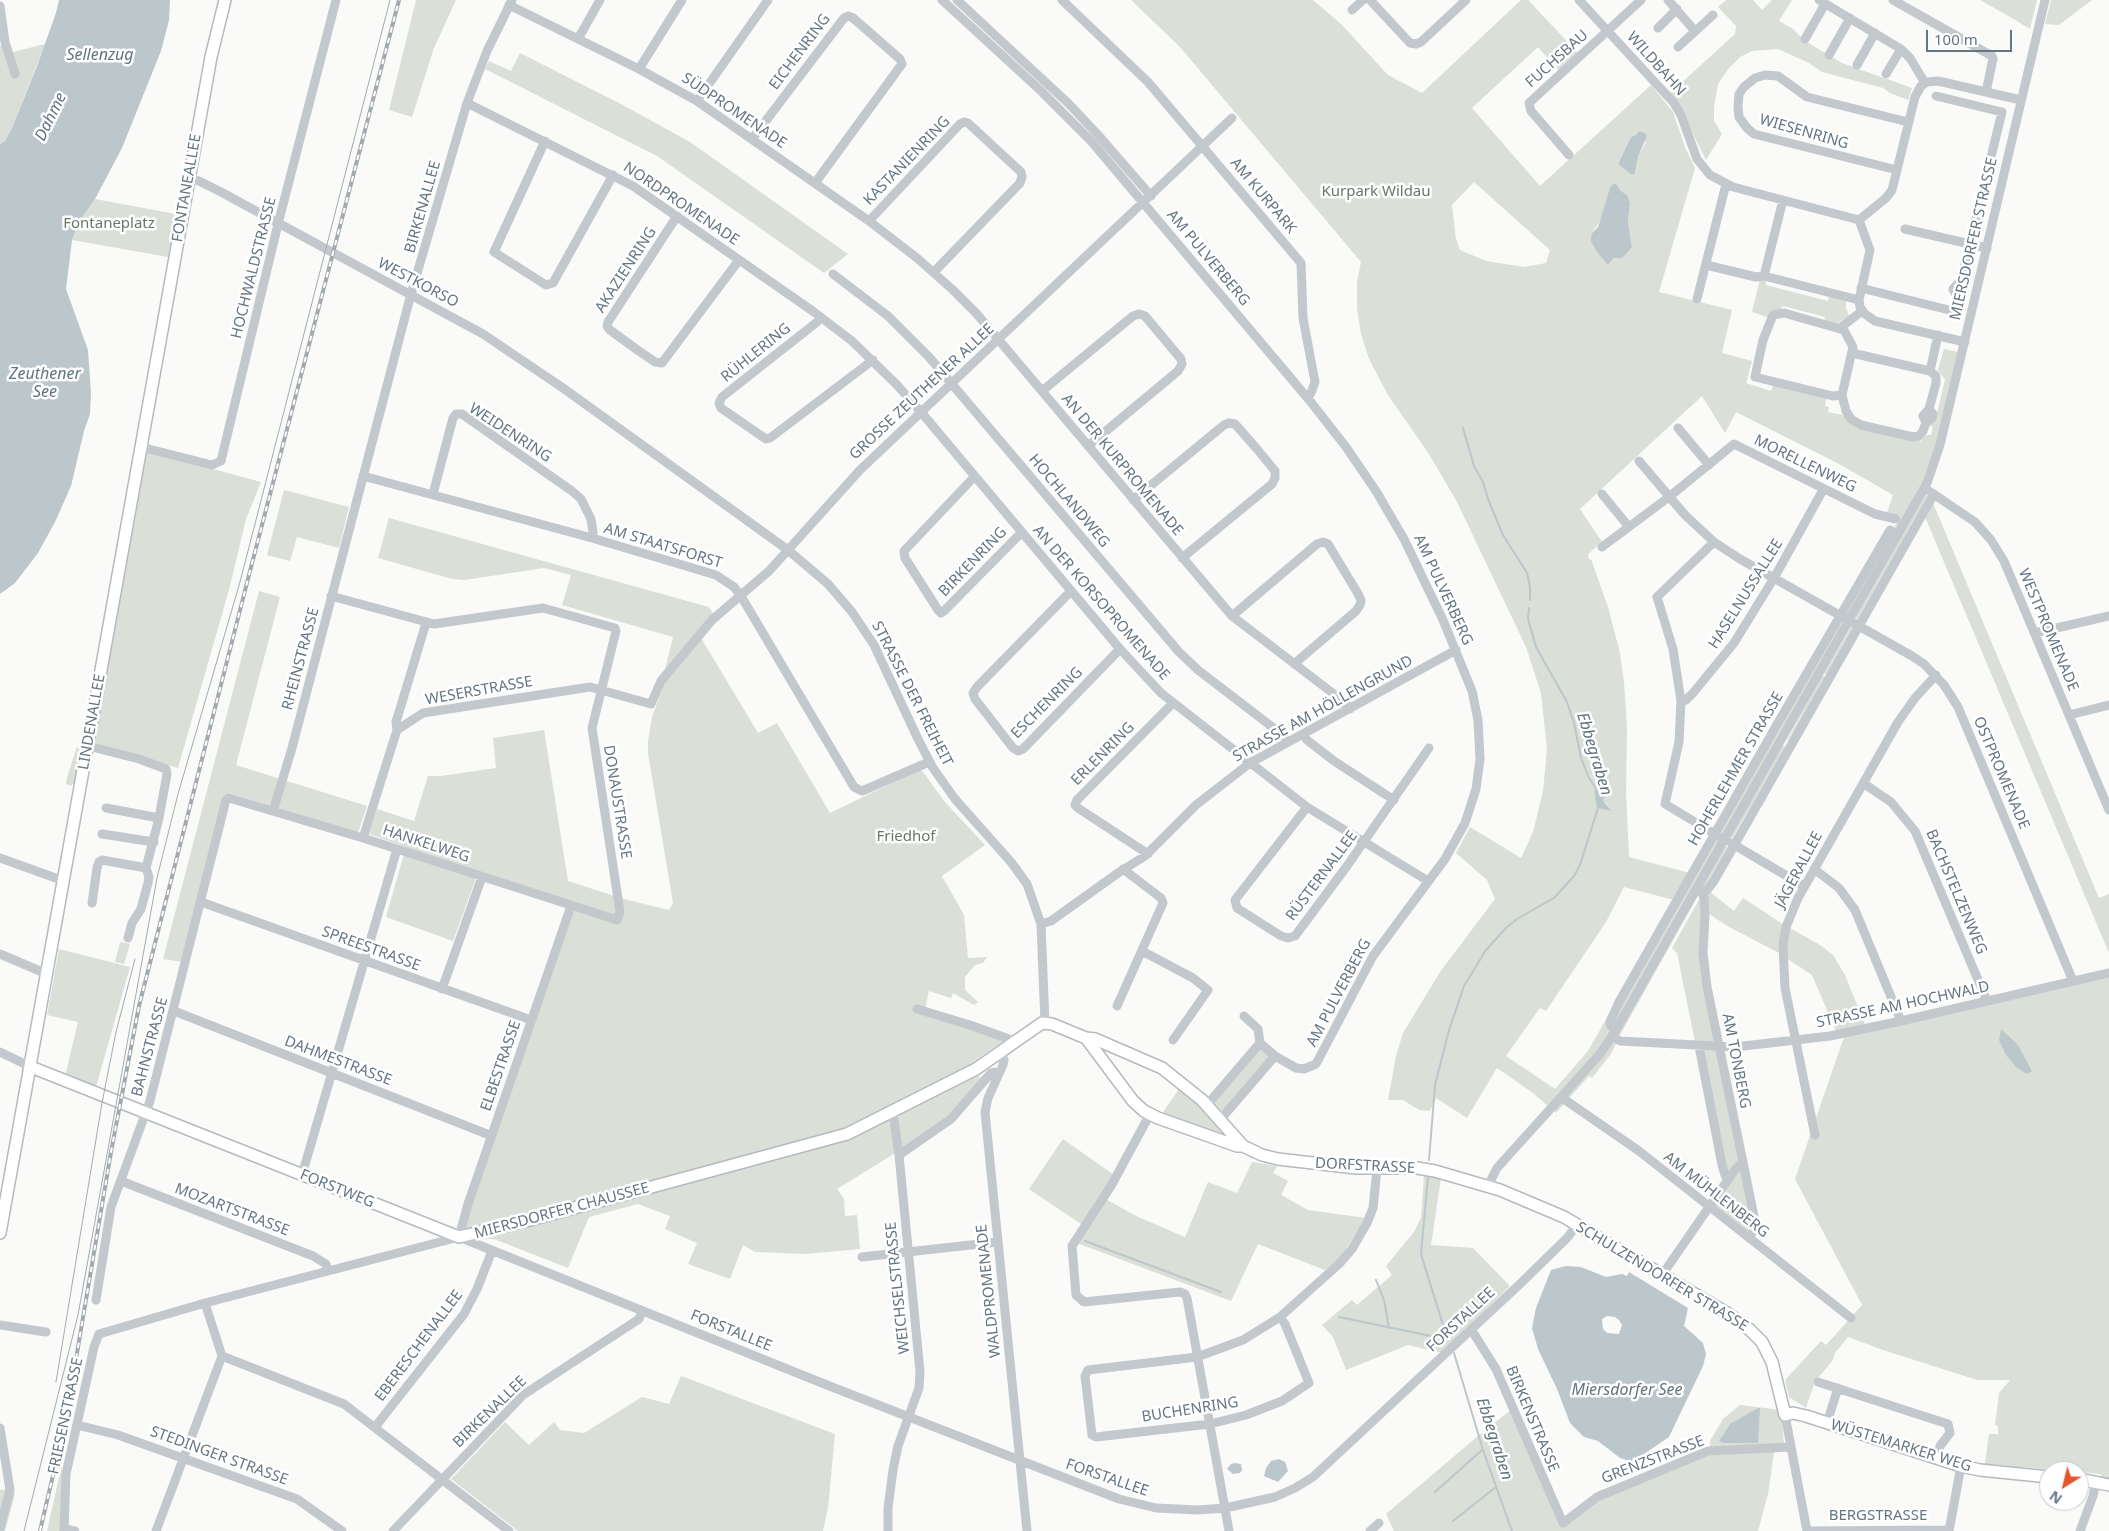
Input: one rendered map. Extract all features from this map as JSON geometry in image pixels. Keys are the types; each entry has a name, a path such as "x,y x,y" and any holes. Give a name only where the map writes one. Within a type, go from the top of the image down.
{"main road":[{"name":"FONTANEALLEE","path":"153,377 212,50 225,0"},
{"name":"LINDENALLEE","path":"0,1233 153,377"},
{"name":"DORFSTRASSE","path":"1045,1023 1086,1038 1100,1041 1162,1068 1207,1105 1243,1146"},
{"path":"1012,1044 1038,1024 1045,1023"},
{"name":"DORFSTRASSE","path":"1086,1038 1133,1102 1150,1114 1227,1143 1243,1146 1262,1155 1281,1159 1377,1169 1420,1168 1488,1186"},
{"name":"MIERSDORFER CHAUSSEE","path":"460,1237 832,1140 891,1113 976,1069 1012,1044"},
{"name":"FORSTWEG","path":"30,1067 460,1237"},
{"name":"SCHULZENDORFER STRASSE","path":"1488,1186 1540,1206 1577,1224 1735,1318 1756,1335 1772,1362 1785,1415"},
{"name":"WÜSTEMARKER WEG","path":"1785,1415 1798,1414 1960,1466 2039,1476"},
{"path":"2089,1480 2109,1485"}],"street":[{"name":"HOCHWALDSTRASSE","path":"141,447 212,465 221,461 278,224 336,0"},
{"path":"578,39 600,0"},
{"path":"638,69 682,0"},
{"path":"697,101 768,0"},
{"name":"AM PULVERBERG","path":"942,0 1054,103 1092,142 1307,397 1350,453 1397,526 1456,650 1472,691 1478,713 1480,764 1475,791 1464,823 1449,852 1373,956 1316,1064 1304,1069 1296,1068 1275,1056 1260,1043 1258,1028 1244,1016"},
{"path":"956,0 1060,96 1099,136 1151,196"},
{"name":"AM KURPARK","path":"1062,0 1143,76 1301,263 1303,318 1314,382 1314,387 1307,397"},
{"path":"1352,10 1363,0"},
{"path":"1370,0 1410,43 1416,44 1421,42 1466,0"},
{"name":"WILDBAHN","path":"1579,0 1674,104 1701,164 1710,175 1726,184 1860,220"},
{"path":"1607,32 1641,0"},
{"path":"1893,0 1992,56 1994,59 1980,106"},
{"name":"MIERSDORFER STRASSE","path":"1926,485 1938,452 1965,342 2045,0"},
{"path":"1805,39 1821,1 1901,49 1910,58 1925,83"},
{"name":"SÜDPROMENADE","path":"511,2 697,101 880,229"},
{"name":"BIRKENALLEE","path":"353,514 411,294 467,103 484,57 511,2"},
{"path":"1658,28 1674,3 1696,31"},
{"path":"0,6 5,42 15,74"},
{"path":"1678,47 1713,15"},
{"name":"EICHENRING","path":"752,139 844,18 848,16 853,18 900,59 902,64 815,183"},
{"path":"1829,55 1850,18"},
{"name":"FUCHSBAU","path":"1569,155 1531,111 1529,103 1607,32"},
{"path":"1857,65 1875,33"},
{"path":"1886,74 1901,49"},
{"name":"WIESENRING","path":"1897,170 1754,134 1739,117 1739,94 1755,78 1765,75 1777,76 1788,81 1807,97 1908,122"},
{"path":"1965,342 1870,319 1862,311 1859,300 1870,250 1860,220 1886,198 1892,190 1916,92 1925,83 1938,81 2021,100"},
{"path":"1861,288 1949,310 1956,304 1958,298 1953,289 1961,280 2002,114 2000,111 1936,96"},
{"name":"NORDPROMENADE","path":"467,103 613,175 677,216 793,297"},
{"name":"GROSSE ZEUTHENER ALLEE","path":"651,704 661,681 700,633 712,620 742,596 788,550 860,470 1232,118"},
{"name":"KASTANIENRING","path":"869,221 960,124 968,123 1021,172 1022,177 1020,183 934,272"},
{"path":"545,141 494,252 546,284 553,282 613,175"},
{"name":"WESTKORSO","path":"189,178 198,181 411,294 490,339 563,388 621,432"},
{"path":"1697,300 1726,184"},
{"path":"1764,276 1783,200"},
{"name":"AKAZIENRING","path":"677,216 607,326 655,362 662,363 739,260"},
{"name":"AN DER KURPROMENADE","path":"880,229 934,272 998,339 1232,616 1343,701 1350,709"},
{"path":"1905,229 1987,248"},
{"path":"1706,264 1756,277 1764,276 1859,300"},
{"name":"HOCHLANDWEG","path":"833,274 888,316 918,345 1179,652 1198,670 1284,736 1288,742"},
{"name":"AN DER KORSOPROMENADE","path":"793,297 852,341 873,360 922,412 1148,682 1172,704 1307,807 1428,881"},
{"path":"1840,328 1862,311"},
{"path":"1842,395 1833,396 1754,377 1763,340 1772,315 1784,313 1840,328 1850,339 1853,347 1842,395 1846,411 1851,418 1861,425 1913,437 1919,436 1926,422 1932,418 1933,414 1929,410 1936,376 1930,370 1852,353"},
{"path":"1042,391 1133,316 1139,314 1145,316 1181,359 1182,364 1178,371 1088,446"},
{"name":"RÜHLERING","path":"820,317 817,322 722,397 719,403 720,408 766,439 770,438 873,360"},
{"path":"1930,370 1938,335"},
{"name":"WEIDENRING","path":"433,494 453,418 456,414 462,414 581,499 591,519 592,538"},
{"path":"1133,500 1224,424 1235,424 1256,447 1275,471 1275,478 1272,484 1182,558"},
{"path":"1678,428 1709,465"},
{"name":"STRASSE DER FREIHEIT","path":"621,432 788,550 828,584 862,626 879,655 930,762 956,800 1021,874 1032,894 1041,924 1045,1023"},
{"name":"MORELLENWEG","path":"1602,547 1669,497 1734,444 1823,490 1830,491 1875,514 1896,518"},
{"path":"1640,461 1669,497"},
{"name":"AM STAATSFORST","path":"363,476 592,538 716,575 734,587 742,596 854,787 862,791 930,762"},
{"name":"BIRKENRING","path":"975,476 904,551 905,558 938,610 941,613 944,611 1022,532"},
{"name":"WESTPROMENADE","path":"1926,485 1934,494 1970,518 1991,540 2004,561 2069,715 2106,794 2109,810"},
{"name":"HOHERLEHMER STRASSE","path":"1488,1186 1497,1168 1600,1054 1614,1033 1699,890 1725,839 1926,485"},
{"name":"HASELNUSSALLEE","path":"1680,701 1686,700 1716,667 1734,643 1774,578 1823,490"},
{"path":"1602,494 1629,527"},
{"name":"HOHERLEHMER STRASSE","path":"1699,890 1711,886 1934,494"},
{"name":"OSTPROMENADE","path":"1669,497 1714,542 1918,660 1936,676 1958,708 2073,981"},
{"name":"RHEINSTRASSE","path":"273,811 290,756 353,514"},
{"name":"HOHERLEHMER STRASSE","path":"1614,1033 1610,1022 1616,1008 1715,834 1890,530 1898,535"},
{"path":"1232,616 1318,544 1323,542 1328,544 1357,592 1360,605 1356,611 1294,664"},
{"path":"1714,542 1657,597 1676,659 1680,701 1678,748 1665,804 1804,886"},
{"name":"ESCHENRING","path":"1071,591 973,693 975,699 1013,748 1018,751 1023,749 1120,649"},
{"path":"331,596 426,622 396,722 397,730 363,838"},
{"name":"DONAUSTRASSE","path":"426,622 444,624 543,608 615,628 616,631 592,728 618,895 620,912 617,920"},
{"path":"2035,633 2109,616"},
{"name":"STRASSE AM HÖLLENGRUND","path":"1041,924 1051,921 1123,869 1148,854 1196,805 1250,763 1456,650"},
{"name":"JÄGERALLEE","path":"1815,1135 1785,988 1782,946 1789,917 1804,886 1906,710 1936,676"},
{"name":"WESERSTRASSE","path":"397,730 423,713 590,687 651,704"},
{"name":"ERLENRING","path":"1148,854 1075,805 1077,800 1172,704"},
{"path":"2069,715 2109,705"},
{"path":"1303,734 1306,740 1334,761 1394,800"},
{"path":"88,746 133,757 166,769 167,774 159,818 146,868 149,877 141,909 132,923 128,938"},
{"name":"RÜSTERNALLEE","path":"1307,807 1235,900 1237,908 1281,936 1288,938 1295,936 1365,842 1430,748"},
{"name":"BACHSTELZENWEG","path":"1863,783 1891,802 1915,831 1988,1001"},
{"name":"HANKELWEG","path":"226,800 229,798 363,838 617,920"},
{"name":"BAHNSTRASSE","path":"96,1300 110,1213 146,1113 174,1011 226,800"},
{"path":"106,808 159,818"},
{"path":"102,834 154,842"},
{"path":"302,1175 397,849"},
{"path":"0,858 64,881"},
{"path":"92,903 97,868 102,860 146,868"},
{"path":"1117,1006 1163,903 1161,898 1123,869"},
{"path":"1814,869 1839,888 1856,912 1902,1021"},
{"path":"442,989 482,877"},
{"name":"AM TONBERG","path":"1699,890 1705,915 1704,964 1756,1226 1749,1238"},
{"name":"SPREESTRASSE","path":"201,902 531,1020"},
{"name":"ELBESTRASSE","path":"460,1237 468,1204 571,906"},
{"path":"1142,951 1193,978 1208,990 1173,1040"},
{"path":"0,954 47,974"},
{"name":"STRASSE AM HOCHWALD","path":"1614,1033 1620,1041 1719,1047 1796,1040 1847,1033 2109,973"},
{"path":"917,1009 1009,1039 1012,1044"},
{"name":"DAHMESTRASSE","path":"174,1011 492,1136"},
{"path":"1207,1105 1260,1043"},
{"path":"1700,1046 1722,1165 1728,1179"},
{"path":"0,1052 30,1067"},
{"name":"WALDPROMENADE","path":"1000,1052 1004,1061 988,1098 985,1112 1027,1531"},
{"path":"1220,1120 1275,1056"},
{"path":"899,1155 951,1119 991,1073 996,1072 999,1074"},
{"name":"AM MÜHLENBERG","path":"1561,1098 1622,1139 1851,1318"},
{"name":"WEICHSELSTRASSE","path":"888,1531 890,1485 896,1454 916,1397 920,1372 899,1155 894,1119 891,1113"},
{"path":"1150,1114 1111,1186 1072,1246 1076,1295 1079,1300 1084,1302 1180,1292 1185,1294 1229,1531"},
{"path":"1662,1275 1728,1179 1743,1161"},
{"path":"1280,1317 1339,1264 1352,1249 1373,1208 1377,1169"},
{"name":"MOZARTSTRASSE","path":"121,1181 317,1258 326,1264 328,1271"},
{"name":"FORSTALLEE","path":"642,1311 1021,1461 1138,1504 1183,1510 1225,1508 1275,1497 1313,1477 1567,1238 1577,1224"},
{"name":"FORSTWEG","path":"460,1237 642,1311"},
{"name":"MIERSDORFER CHAUSSEE","path":"96,1337 106,1332 205,1303 460,1237"},
{"path":"862,1257 998,1242"},
{"name":"EBERESCHENALLEE","path":"374,1427 464,1314 492,1251"},
{"path":"156,1531 222,1356 205,1303"},
{"name":"BIRKENALLEE","path":"393,1531 528,1392 639,1319 642,1311"},
{"name":"BUCHENRING","path":"1280,1317 1285,1324 1309,1383 1272,1406 1210,1424 1096,1436 1091,1432 1085,1376 1088,1370 1197,1357 1243,1340 1280,1317"},
{"path":"0,1325 46,1332"},
{"name":"BIRKENSTRASSE","path":"1471,1329 1496,1369 1563,1523"},
{"name":"FRIESENSTRASSE","path":"64,1530 66,1474 96,1337"},
{"path":"222,1356 344,1404 509,1531"},
{"path":"1818,1382 1948,1424 1950,1433 1940,1446 1936,1458"},
{"path":"1826,1423 1838,1388"},
{"path":"1785,1415 1807,1531"},
{"name":"STEDINGER STRASSE","path":"77,1425 120,1436 297,1499 342,1531"},
{"path":"0,1428 10,1490 0,1528"},
{"name":"GRENZSTRASSE","path":"1563,1523 1597,1497 1708,1451 1791,1448"},
{"path":"1949,1531 1960,1466"},
{"path":"2080,1531 2093,1496 2096,1481"},
{"path":"1370,1531 1379,1523"},
{"path":"64,1530 74,1531"},
{"name":"BERGSTRASSE","path":"1807,1531 1949,1531"}],"green space":[{"path":"416,0 456,0 434,48 412,117 389,110"},
{"name":"Kurpark Wildau","path":"1131,0 1313,0 1341,24 1388,75 1422,93 1521,0 1530,0 1578,53 1559,71 1538,47 1472,108 1540,186 1651,85 1673,112 1685,147 1695,168 1659,292 1732,310 1722,353 1752,361 1746,383 1771,391 1774,383 1827,396 1825,406 1829,407 1828,412 1843,415 1849,421 1910,440 1921,441 1926,435 1931,435 1933,427 1929,425 1936,418 1945,380 1938,370 1944,349 1958,352 1937,444 1920,490 1611,1054 1592,1078 1589,1076 1556,1113 1533,1093 1497,1068 1467,1118 1436,1098 1430,1111 1419,1110 1403,1100 1388,1100 1396,1056 1403,1033 1440,972 1495,899 1487,880 1456,853 1470,827 1521,858 1533,832 1543,791 1547,749 1541,693 1526,647 1457,502 1429,454 1388,395 1369,359 1361,334 1357,308 1357,282 1361,262 1180,47","holes":["1636,135 1646,142 1638,157 1635,173 1628,172 1618,164 1631,137","1474,182 1550,250 1546,263 1524,267 1486,261 1460,250 1456,239 1452,205","1620,190 1628,196 1630,204 1628,222 1632,247 1614,258 1609,264 1592,233","1702,396 1725,433 1736,412 1841,465 1893,495 1887,513 1901,516 1690,873 1629,857 1626,793 1627,729 1620,653 1608,607 1588,554 1602,542 1580,509","1601,785 1610,793 1603,800 1608,805 1598,808 1595,787","1624,887 1674,900 1588,1051 1555,1089 1506,1056 1540,1008 1546,1011 1606,922"]},
{"path":"1726,0 1753,0 1762,10 1772,0 1792,0 1779,21 1793,29 1805,41 1842,63 1912,88 1908,100 1883,88 1822,72 1809,63 1778,49 1752,51 1740,57 1729,68 1718,84 1714,107 1714,121 1722,134 1706,160 1689,126 1669,94 1735,34 1736,26 1718,7"},
{"path":"1980,0 2037,0 2030,29 2012,18"},
{"path":"2051,0 2092,0 2059,25 2045,24"},
{"path":"3,44 13,52 45,44 12,128 5,141 0,144 0,46"},
{"path":"520,53 621,104 690,142 848,254 824,273 657,156 485,69 489,61 511,71"},
{"name":"Fontaneplatz","path":"95,199 176,214 168,257 72,240 79,222"},
{"path":"1760,279 1766,280 1766,285 1828,301 1829,296 1846,300 1849,316 1836,324 1824,321 1825,317 1783,306 1780,310 1770,313 1767,317 1752,312"},
{"path":"147,451 261,482 246,519 229,590 178,768 94,744"},
{"path":"284,490 349,507 339,548 297,537 290,561 267,555"},
{"path":"1925,495 1928,496 1857,620 1856,617"},
{"path":"1933,503 2099,898 2109,894 2109,953 1925,517"},
{"path":"389,518 709,607 714,615 665,669 673,637 562,605 571,575 544,568 465,580 452,579 378,558"},
{"path":"259,591 280,597 236,765 367,806 358,833 229,793 223,798 183,962 163,959"},
{"path":"1851,626 1855,629 1828,676 1824,674"},
{"name":"Friedhof","path":"701,638 758,733 777,723 830,813 921,769 944,801 985,845 942,876 964,915 968,958 987,957 983,963 975,965 965,977 965,990 978,1002 974,1005 953,993 951,998 929,991 925,1009 1005,1040 972,1063 981,1080 950,1116 923,1136 837,1189 844,1199 845,1216 857,1215 860,1249 806,1254 755,1252 743,1245 730,1279 688,1264 697,1243 665,1229 670,1216 638,1204 589,1217 568,1268 494,1239 472,1238 465,1231 464,1227 575,906 478,873 453,941 386,917 406,847 369,834 377,809 414,821 428,776 441,776 496,768 493,738 544,730 568,881 624,899 669,910 673,903 648,753 648,741 652,717 666,679"},
{"path":"1822,675 1827,678 1787,741"},
{"path":"1782,745 1786,747 1732,839 1731,835"},
{"path":"77,747 81,748 75,785 72,784 71,786 66,784 67,777"},
{"path":"1725,846 1730,848 1707,888 1701,887"},
{"path":"1709,891 1734,911 1743,898 1833,955 1845,975 1866,1027 1836,1031 1812,975 1779,953 1729,927 1709,914 1707,894"},
{"path":"1701,896 1713,1042 1695,1042 1677,953 1672,948"},
{"path":"120,942 130,944 124,964 115,962"},
{"path":"59,949 130,967 96,1087 65,1076 78,1022 47,1015"},
{"path":"2109,975 2109,1492 2102,1487 2101,1474 2089,1473 2089,1461 2039,1461 2039,1469 1985,1464 1989,1434 1998,1434 1998,1426 1995,1425 1999,1393 2010,1380 1977,1380 1848,1337 1835,1353 1833,1360 1816,1378 1806,1408 1789,1397 1785,1380 1821,1341 1826,1345 1862,1305 1795,1179 1844,1037"},
{"path":"1259,1048 1270,1056 1224,1113 1213,1103"},
{"path":"1706,1049 1717,1050 1738,1161 1727,1172 1704,1051"},
{"path":"1180,1088 1202,1104 1228,1133 1226,1137 1160,1116"},
{"path":"1063,1139 1114,1175 1102,1197 1138,1217 1185,1237 1208,1182 1237,1193 1252,1162 1277,1166 1273,1173 1288,1181 1281,1195 1308,1210 1366,1218 1338,1261 1325,1270 1258,1244 1231,1301 1077,1243 1084,1226 1029,1189"},
{"path":"1740,1170 1742,1171 1754,1224 1748,1231 1745,1231 1715,1208 1715,1203"},
{"path":"1424,1174 1441,1178 1431,1245 1473,1248 1510,1286 1442,1353 1408,1345 1346,1370 1333,1337 1322,1325 1352,1300 1357,1305 1392,1275 1386,1266 1414,1232 1421,1218"},
{"path":"681,1376 835,1434 828,1508 823,1531 518,1531 451,1479 505,1422 529,1445 554,1422 560,1430 584,1433 642,1397 669,1404"},
{"path":"1740,1405 1781,1410 1784,1445 1774,1453 1768,1494 1758,1531 1394,1531 1386,1514 1512,1409 1561,1526 1587,1506 1710,1453 1710,1441 1723,1419"},
{"path":"62,1464 62,1531 47,1531"},
{"path":"7,1489 15,1494 5,1531 0,1531 0,1490"}],"water":[{"path":"59,0 170,0 169,20 161,51 122,148 95,199 79,222 72,240 66,289 88,350 91,394 90,414 71,486 55,522 38,553 15,583 0,594 0,144 5,141 12,128 37,66"},
{"path":"1639,131 1647,136 1638,157 1635,173 1632,175 1618,164 1631,137"},
{"path":"1613,184 1616,184 1628,196 1630,204 1628,222 1632,247 1622,258 1614,258 1608,265 1591,241 1592,233 1598,227 1610,188"},
{"path":"1597,781 1601,785 1607,782 1611,791 1603,800 1611,811 1598,808"},
{"path":"2001,1029 2018,1045 2032,1071 2027,1074 2017,1068 2006,1055 1999,1040"},
{"name":"Miersdorfer See","path":"1566,1266 1581,1267 1606,1277 1622,1274 1627,1276 1629,1272 1688,1308 1684,1326 1703,1343 1706,1354 1703,1366 1669,1437 1632,1462 1620,1458 1598,1441 1584,1437 1570,1423 1557,1389 1538,1349 1532,1328 1536,1308 1551,1270","holes":["1607,1316 1615,1317 1622,1325 1619,1334 1607,1333 1603,1329 1602,1319"]},
{"path":"1760,1408 1758,1443 1723,1443 1719,1441 1730,1424"},
{"path":"1279,1459 1285,1462 1288,1471 1278,1482 1264,1476 1266,1468 1271,1461"},
{"path":"1231,1464 1241,1464 1242,1470 1240,1473 1233,1474 1227,1469"}],"waterway":[{"name":"Ebbegraben","path":"1463,428 1474,466 1483,482 1503,535 1527,573 1530,600"},
{"name":"Ebbegraben","path":"1429,1160 1435,1085 1449,1030 1464,986 1486,950 1506,928 1517,919 1554,898 1574,876 1580,865 1598,808 1595,787 1581,758 1574,723 1567,702 1536,647 1528,619 1529,608"},
{"name":"Ebbegraben","path":"1428,1177 1421,1254 1448,1341"},
{"path":"1085,1241 1221,1292"},
{"path":"1376,1280 1384,1300 1389,1328"},
{"path":"1339,1317 1431,1336 1444,1336"},
{"name":"Ebbegraben","path":"1454,1353 1483,1450 1512,1531"},
{"path":"1435,1492 1482,1450"},
{"path":"1453,1521 1496,1487"}],"tram line":[{"path":"24,1531 78,1315 157,878 178,794 240,582 390,0"},
{"path":"56,1382 102,1103 116,1032 135,959"}],"railway":[{"path":"40,1531 65,1424 111,1152 139,1006 399,0"}],"water label":[{"name":"Sellenzug","path":"100,55"},
{"name":"Dahme","path":"51,117"},
{"name":"Zeuthener See","path":"45,383"}]}
